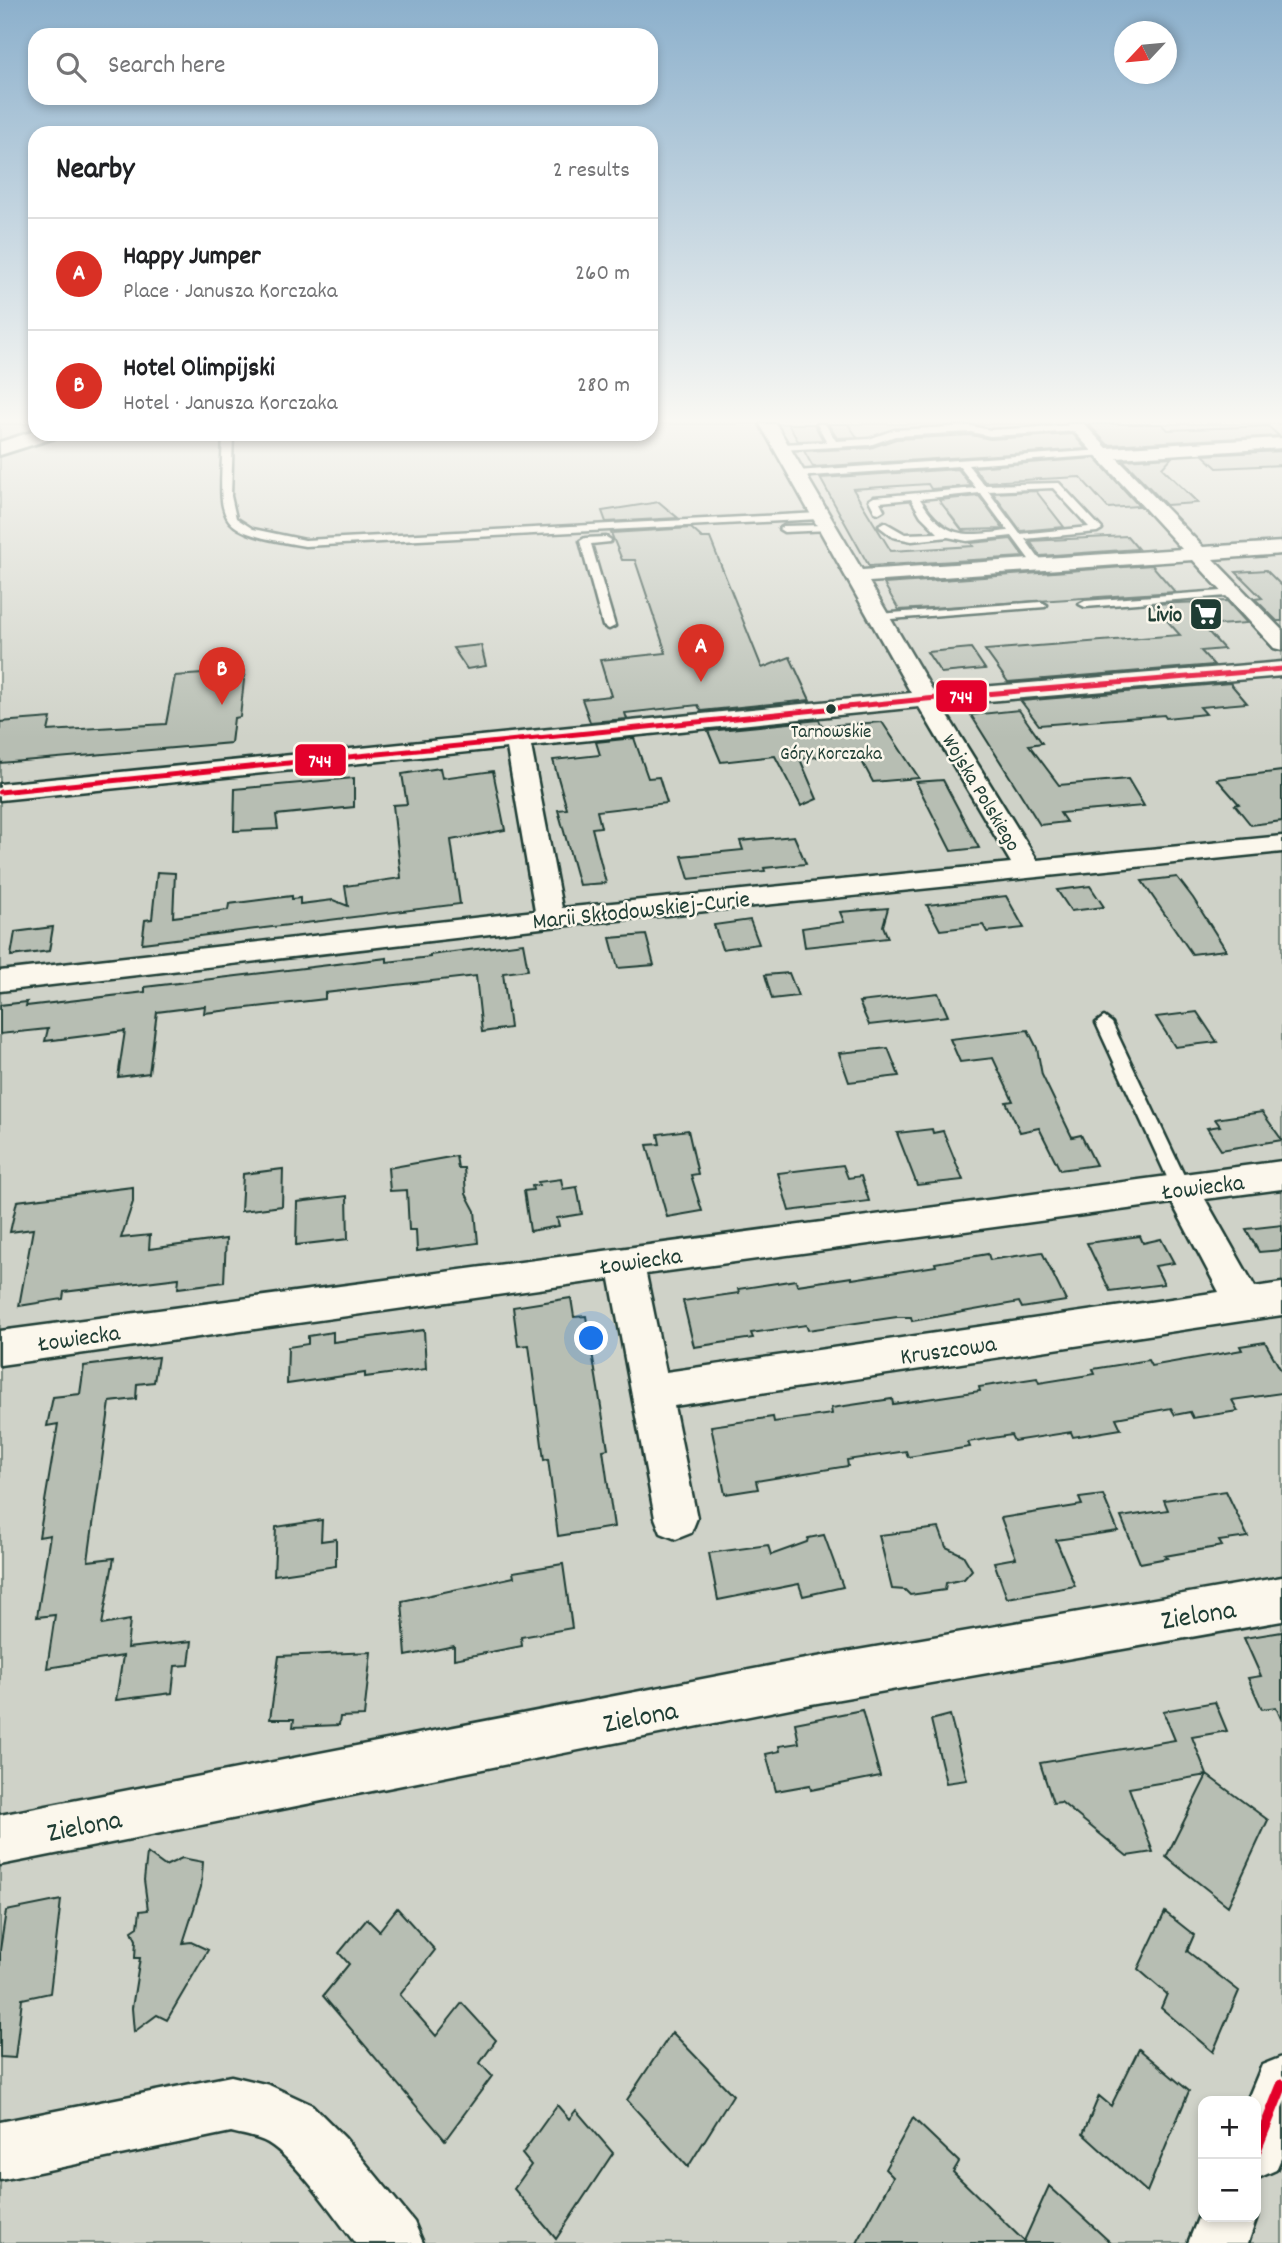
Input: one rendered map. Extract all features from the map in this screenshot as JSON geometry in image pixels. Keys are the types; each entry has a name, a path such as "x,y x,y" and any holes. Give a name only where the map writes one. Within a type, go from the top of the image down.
{"street":[{"name":"Wojska Polskiego","path":"827,529 1029,870"},
{"path":"1176,529 1282,643"},
{"path":"854,576 1282,548"},
{"path":"0,792 926,699 1282,669"},
{"path":"518,740 550,918"},
{"name":"Marii Skłodowskiej-Curie","path":"0,981 550,918 1282,844"},
{"name":"Łowiecka","path":"0,1348 1282,1175"},
{"name":"Kruszcowa","path":"651,1392 1264,1302 1181,1188"},
{"path":"625,1262 676,1518"},
{"name":"Zielona","path":"0,1840 1085,1630 1282,1599"},
{"path":"1261,2138 1282,2085"},
{"path":"0,2151 231,2104 244,2107 269,2113 292,2125 325,2158 393,2243"},
{"path":"1218,2243 1226,2222"}],"lane":[{"path":"246,529 270,537 317,542 526,529"},
{"path":"637,538 754,529"},
{"path":"887,529 892,535 902,538 945,535 957,538 1097,529"},
{"path":"940,529 945,535"},
{"path":"1010,529 1038,564"},
{"path":"610,626 585,541 624,538"},
{"path":"1085,604 1236,593"},
{"path":"878,617 1041,605"},
{"path":"1104,1023 1181,1188"}],"shaded area":[{"path":"0,529 1282,529 1282,2243 0,2243"}],"building":[{"path":"692,529 702,538 710,538 762,668 790,657 810,700 701,711 698,705 625,713 627,719 590,722 582,699 611,696 600,660 666,653 635,560 622,560 611,533"},
{"path":"848,529 877,529 891,551 973,546 971,543 1011,539 1024,557 869,566"},
{"path":"961,529 1003,529 962,530"},
{"path":"1019,529 1046,529 1021,531"},
{"path":"1127,536 1138,549 1040,556 1030,541"},
{"path":"1152,565 1175,592 899,610 884,584"},
{"path":"1266,570 1282,586 1282,621 1277,621 1255,599 1262,598 1236,572"},
{"path":"1227,601 1247,623 1203,626 1224,649 1201,651 1214,665 1008,682 985,650 1180,635 1152,604"},
{"path":"481,645 486,666 467,669 453,648"},
{"path":"971,648 985,669 941,673 927,652"},
{"path":"245,671 240,717 234,718 231,743 0,763 0,722 51,718 48,731 166,724 175,676"},
{"path":"1230,683 1247,703 1200,707 1206,714 1166,718 1164,715 1039,725 1021,701"},
{"path":"1019,710 1042,743 1029,745 1059,785 1128,779 1144,806 1060,813 1066,822 1040,825 971,715"},
{"path":"819,720 822,726 882,722 919,778 873,782 857,752 800,759 817,799 801,806 775,756 721,762 708,731"},
{"path":"634,738 648,778 659,777 667,803 597,811 601,827 592,828 606,883 579,885 558,810 567,809 553,760 600,755 596,742"},
{"path":"440,768 442,778 493,771 505,830 451,840 460,904 142,943 145,920 152,919 157,872 175,873 173,917 228,910 229,904 292,896 292,899 300,898 300,904 333,900 348,906 345,886 401,878 393,805 407,804 402,774"},
{"path":"1282,771 1282,821 1251,825 1235,805 1239,804 1217,779"},
{"path":"354,778 354,807 276,815 278,829 234,831 235,789"},
{"path":"943,780 979,848 951,851 916,782"},
{"path":"794,836 806,864 689,879 682,856 743,850 740,841"},
{"path":"1177,877 1226,950 1192,954 1142,881"},
{"path":"1090,886 1104,907 1071,911 1057,890"},
{"path":"1006,896 1024,928 987,932 983,925 940,930 927,905"},
{"path":"888,908 883,926 888,938 805,947 802,928 844,922 840,912"},
{"path":"750,920 759,944 722,949 714,925"},
{"path":"53,927 49,951 11,956 15,932"},
{"path":"646,935 654,965 618,968 610,938"},
{"path":"523,943 528,970 503,973 510,1028 482,1032 476,976 325,993 325,999 204,1013 205,1006 157,1012 149,1073 118,1077 125,1031 45,1041 48,1029 0,1034 0,1005 27,1002 26,1006 145,992 145,987 387,958 387,962 430,957"},
{"path":"789,973 798,996 772,999 765,975"},
{"path":"938,993 948,1016 869,1025 859,1002"},
{"path":"1197,1012 1217,1042 1175,1047 1156,1017"},
{"path":"1028,1030 1037,1048 1042,1075 1072,1137 1081,1135 1096,1165 1060,1170 1039,1128 1020,1132 1006,1102 1013,1101 993,1058 960,1062 950,1039"},
{"path":"888,1048 899,1076 849,1082 839,1053"},
{"path":"1262,1112 1282,1140 1221,1150 1207,1128 1220,1126 1215,1119"},
{"path":"932,1129 933,1133 943,1131 963,1180 917,1185 897,1133"},
{"path":"688,1130 698,1174 691,1175 702,1211 667,1217 647,1145 660,1144 658,1134"},
{"path":"456,1156 458,1168 464,1168 466,1194 475,1211 478,1243 417,1251 416,1230 409,1230 407,1190 390,1191 388,1168"},
{"path":"843,1165 848,1178 861,1176 869,1201 789,1211 778,1173"},
{"path":"283,1169 282,1206 241,1211 243,1174"},
{"path":"561,1179 563,1189 577,1187 582,1214 557,1218 559,1226 530,1231 524,1191 533,1190 532,1186 539,1185 538,1182"},
{"path":"133,1187 133,1202 121,1238 150,1235 149,1249 226,1239 224,1282 178,1288 179,1278 64,1292 63,1299 19,1306 33,1229 10,1232 17,1201"},
{"path":"347,1196 348,1239 296,1245 297,1202"},
{"path":"1282,1225 1282,1250 1259,1252 1246,1229"},
{"path":"1140,1236 1143,1243 1161,1239 1174,1263 1155,1266 1164,1284 1110,1291 1087,1243"},
{"path":"1042,1252 1066,1301 1022,1308 1019,1302 912,1321 911,1317 897,1317 808,1330 806,1325 751,1333 753,1338 694,1347 683,1301 739,1293 738,1289 796,1280 797,1285 852,1279 936,1266 935,1263 988,1254 990,1260"},
{"path":"571,1298 574,1317 586,1316 608,1449 603,1450 614,1527 558,1536 548,1459 544,1460 529,1345 518,1346 513,1307"},
{"path":"424,1330 426,1369 365,1377 365,1373 287,1384 288,1347 308,1344 308,1336 333,1332 333,1342"},
{"path":"1265,1342 1282,1372 1282,1393 1232,1400 1238,1411 1193,1418 1190,1412 1175,1415 1171,1408 1116,1418 1121,1429 1073,1437 1071,1432 1014,1441 1011,1435 968,1442 970,1447 908,1457 906,1451 847,1460 848,1466 756,1481 758,1489 725,1494 711,1426 773,1417 774,1422 832,1414 831,1408 892,1399 893,1404 980,1391 979,1387 1037,1378 1039,1383 1095,1374 1093,1369 1148,1360 1151,1366 1242,1350 1240,1346"},
{"path":"158,1357 154,1382 137,1384 136,1399 110,1402 88,1561 114,1558 102,1625 130,1620 127,1648 192,1641 189,1665 175,1666 172,1693 116,1700 123,1656 47,1668 55,1615 37,1617 50,1535 39,1537 58,1424 47,1426 53,1397 80,1394 84,1366"},
{"path":"1226,1491 1248,1537 1219,1541 1222,1546 1140,1563 1121,1517 1168,1510 1164,1500"},
{"path":"1103,1495 1118,1531 1056,1540 1075,1586 1007,1598 994,1562 1016,1558 1001,1518 1082,1505 1079,1498"},
{"path":"322,1520 321,1541 336,1539 336,1566 274,1575 276,1527"},
{"path":"939,1528 946,1547 963,1555 972,1570 964,1579 946,1583 945,1590 910,1595 905,1590 892,1589 879,1535"},
{"path":"824,1535 843,1587 803,1596 799,1584 718,1600 709,1553 768,1545 771,1555 807,1542 808,1538"},
{"path":"563,1564 572,1628 521,1637 522,1646 454,1659 454,1646 406,1656 402,1601 514,1577 513,1572"},
{"path":"1282,1632 1282,1721 1276,1707 1262,1709 1248,1678 1261,1676 1244,1638"},
{"path":"371,1652 364,1716 340,1717 339,1725 293,1727 294,1719 270,1719 279,1656"},
{"path":"1215,1702 1227,1731 1192,1737 1207,1775 1129,1788 1153,1852 1127,1856 1061,1802 1053,1803 1040,1763 1175,1740 1163,1711"},
{"path":"862,1710 880,1776 811,1790 810,1785 776,1791 766,1754 780,1751 779,1746 799,1743 795,1723"},
{"path":"950,1715 967,1780 946,1783 931,1720"},
{"path":"1207,1775 1268,1820 1228,1906 1166,1857"},
{"path":"147,1853 165,1866 182,1858 203,1862 201,1887 183,1943 191,1942 208,1950 167,2020 157,2015 134,2032 132,2008 140,1958 135,1958 136,1940 132,1931 138,1927 140,1911 148,1910 144,1880"},
{"path":"61,1900 50,1993 22,1999 15,2058 0,2057 0,1950 6,1911"},
{"path":"397,1908 435,1950 400,1995 436,2036 462,2003 496,2040 480,2063 492,2076 445,2140 323,1996 349,1964 339,1953 367,1919 379,1931"},
{"path":"1165,1912 1194,1935 1187,1951 1239,1991 1213,2052 1161,2008 1167,1994 1138,1969"},
{"path":"672,2032 733,2095 688,2167 627,2100"},
{"path":"1139,2049 1189,2091 1147,2192 1083,2134 1099,2096 1111,2106"},
{"path":"557,2105 569,2119 576,2110 613,2153 556,2239 514,2189 531,2165 522,2154"},
{"path":"913,2118 959,2162 953,2172 1024,2241 1049,2186 1111,2243 857,2243 893,2177 885,2169"}],"transit line":[{"name":"744","path":"0,792 926,699 1282,669"},
{"name":"744","path":"1261,2138 1282,2085"}],"place":[{"name":"Livio","path":"1206,614"},
{"name":"Happy Jumper","path":"701,682"},
{"name":"Hotel Olimpijski","path":"222,705"},
{"name":"Tarnowskie Góry Korczaka","path":"831,709"}]}
